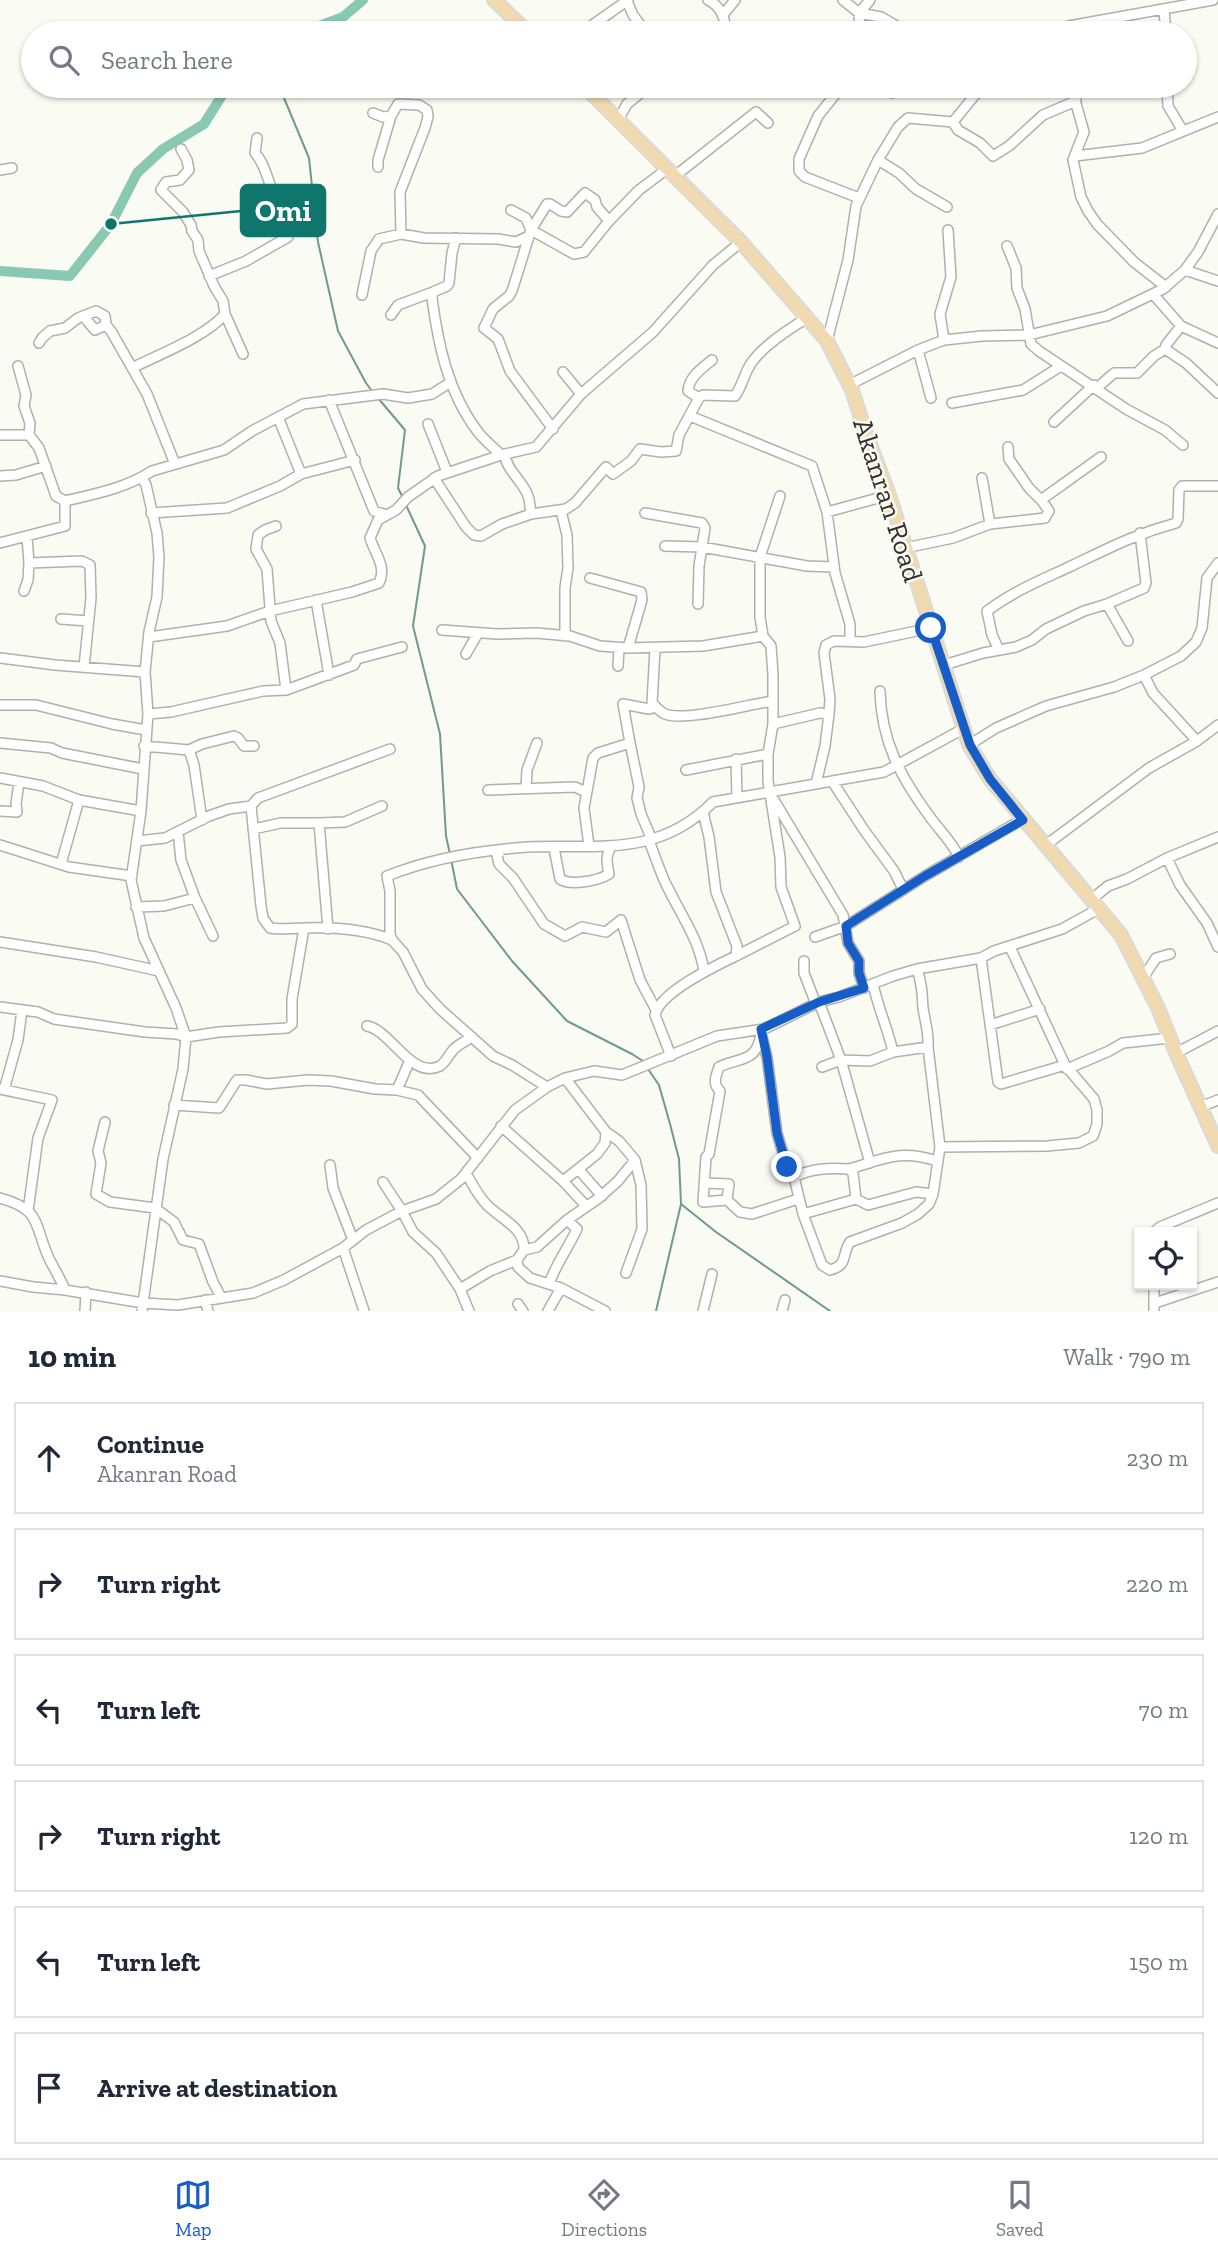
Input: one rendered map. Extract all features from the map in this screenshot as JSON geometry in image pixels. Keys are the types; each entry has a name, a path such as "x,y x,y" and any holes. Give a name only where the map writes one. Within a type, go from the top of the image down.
{"main road":[{"path":"494,0 516,21"},
{"name":"Akanran Road","path":"596,98 741,242 827,341 849,385 889,495 970,745 990,779 1121,935 1158,1008 1218,1146"}],"street":[{"path":"708,0 713,2 723,15 724,21"},
{"path":"723,15 735,0"},
{"path":"843,0 859,13 888,21"},
{"path":"859,21 859,13 870,0"},
{"path":"1099,21 1213,0"},
{"path":"599,21 627,1 637,21"},
{"path":"1164,10 1165,21"},
{"path":"618,120 627,104 634,98"},
{"path":"834,98 818,116 799,159 799,171 805,177 859,198"},
{"path":"953,122 973,98"},
{"path":"1075,98 1084,132 1073,160 1088,211 1134,262 1166,287"},
{"path":"1168,98 1168,106 1183,131"},
{"path":"953,122 958,130 980,143 993,156 1009,146 1043,115 1076,101"},
{"path":"378,167 391,116 398,104 419,105 426,110 428,117 400,192 401,234"},
{"path":"511,210 526,218 530,233 574,254 584,252 639,190 671,172 756,112 768,123"},
{"path":"373,113 383,117 391,116"},
{"path":"1075,156 1142,148 1218,117"},
{"path":"827,341 848,260 859,198 878,160 898,128 908,118 953,122"},
{"path":"209,276 246,261 288,237 288,227 281,206 271,187 264,164 255,153 257,138"},
{"path":"181,149 189,170 180,180 166,182 161,190 187,217 243,354"},
{"path":"878,160 899,173 915,189 947,207"},
{"path":"0,170 12,168"},
{"path":"553,429 510,371 498,339 484,328 493,309 512,291 530,233 547,204 561,212 567,212 585,193 595,200 597,207 609,221"},
{"path":"849,385 944,340 982,335 1029,335 1107,316 1166,287 1185,270 1218,214"},
{"path":"944,340 940,314 951,277 948,230"},
{"path":"362,295 371,251 379,239 401,234 424,238 498,239 516,242 530,233"},
{"path":"391,315 398,305 449,284 456,238"},
{"path":"149,637 227,625 379,583 382,566 370,538 378,520 396,510 408,497 434,478 536,447 581,394 653,332 713,265 741,242"},
{"path":"1007,246 1016,268 1017,288 1025,309 1031,344 1183,444"},
{"path":"1185,270 1218,281"},
{"path":"433,292 438,340 451,383 478,432 503,455 521,482 529,497 531,514"},
{"path":"1153,294 1181,326 1218,343"},
{"path":"132,368 191,338 225,314"},
{"path":"39,343 50,331 65,328 78,318 84,317 95,330 106,325 151,403 175,464"},
{"path":"434,478 474,535 481,536 502,524 531,514 561,511 575,503 606,467 613,474 631,461 640,449 676,451 679,435 699,398 703,395 735,397 752,361 768,345 808,317"},
{"path":"1054,422 1114,373 1137,373 1165,349 1181,326"},
{"path":"1165,349 1186,363 1218,394"},
{"path":"918,350 931,398"},
{"path":"699,398 691,395 687,387 695,374 712,360"},
{"path":"18,366 26,395 24,406 30,424 29,435 39,448 57,496 65,501 104,492 142,478 152,471 224,450 303,404 383,394 408,397 432,394 451,383"},
{"path":"952,403 1023,390 1061,366"},
{"path":"563,372 581,394"},
{"path":"329,400 374,511 387,515"},
{"path":"690,416 813,466 827,512 834,567 850,624 850,641"},
{"path":"278,417 301,474"},
{"path":"428,424 447,472"},
{"path":"0,435 29,435"},
{"path":"905,548 953,538 990,524 1045,518 1049,510 1034,495 1009,459 1008,447"},
{"path":"1042,501 1063,482 1101,457"},
{"path":"151,513 227,508 280,486 301,474 355,460"},
{"path":"0,476 16,475 46,466"},
{"path":"142,478 157,533 159,557 157,597 145,672 148,714 141,811 132,876 144,938 176,1008 186,1037 183,1069 155,1208 142,1307"},
{"path":"982,478 990,524"},
{"path":"999,650 992,635 987,611 1009,594 1140,533 1178,522 1179,490 1182,486 1218,486"},
{"path":"827,512 889,495"},
{"path":"671,1056 655,1015 668,996 704,972 795,926 781,887 780,857 770,793 768,754 773,724 771,646 763,636 760,617 760,557 780,496"},
{"path":"0,543 65,526 65,501"},
{"path":"561,511 568,568 565,587 565,636"},
{"path":"645,513 702,523 705,528 699,566 698,604"},
{"path":"276,526 258,535 256,549 267,569 271,621 280,643 286,690"},
{"path":"944,665 1016,647 1084,611 1144,588 1146,583 1140,533"},
{"path":"23,591 28,580 27,537"},
{"path":"665,546 702,547 817,567 834,567"},
{"path":"29,563 82,561 90,565 91,598 84,667"},
{"path":"970,745 996,728 1045,706 1114,687 1181,656 1196,642 1202,628 1207,578 1218,563"},
{"path":"590,578 641,592 642,600 618,666"},
{"path":"316,600 329,675"},
{"path":"1107,604 1128,641"},
{"path":"61,619 88,621"},
{"path":"816,784 825,746 830,699 824,653 826,645 834,641 864,642 931,628"},
{"path":"442,630 565,636 600,646 655,649 703,646 763,636"},
{"path":"466,654 478,633"},
{"path":"148,714 171,712 256,692 286,690 354,665 357,659 402,647"},
{"path":"655,649 652,703 663,713 703,714 773,702"},
{"path":"0,658 145,672"},
{"path":"1144,675 1153,693 1197,741"},
{"path":"880,691 882,716 897,766 911,791 960,857"},
{"path":"656,707 649,709 623,704 639,787 637,798 669,891 691,928 704,972"},
{"path":"0,705 36,705 146,730"},
{"path":"773,724 828,713"},
{"path":"1046,845 1149,768 1197,741 1218,725"},
{"path":"388,937 390,891 387,876 433,861 501,850 636,845 676,829 703,812 713,802 884,772 963,729"},
{"path":"144,746 189,750 234,736 239,738 244,746 254,746"},
{"path":"0,743 51,748 62,753 143,769"},
{"path":"526,788 527,771 537,743"},
{"path":"589,846 584,808 593,758 598,753 630,743"},
{"path":"137,841 164,838 229,809 251,806 258,798 390,749"},
{"path":"189,750 194,765 202,820"},
{"path":"686,770 768,754"},
{"path":"736,759 737,798"},
{"path":"0,778 43,786 79,800 141,811"},
{"path":"832,780 894,871 903,889"},
{"path":"0,811 17,812 19,782"},
{"path":"488,790 575,787 586,792"},
{"path":"770,793 835,900 846,926 848,943 859,961 859,973 878,1006 893,1052"},
{"path":"61,864 79,800"},
{"path":"251,806 263,918 270,928 328,929 388,937 403,952 422,989 440,1009 493,1056 547,1087"},
{"path":"253,829 281,823 345,822 382,806"},
{"path":"703,812 716,892 737,946 736,956"},
{"path":"815,937 846,926 903,889 1023,820"},
{"path":"319,822 328,929"},
{"path":"178,832 181,860 213,936"},
{"path":"0,1281 86,1292 142,1307 178,1305 253,1293 284,1280 343,1248 366,1230 402,1211 436,1199 466,1173 515,1110 565,1077 594,1071 622,1075 717,1036 761,1033 817,1003 917,969 981,958 994,951 1062,929 1096,903 1108,887 1218,837"},
{"path":"0,845 90,871 132,876"},
{"path":"554,848 560,879 568,883 603,878 609,874 606,862 611,847"},
{"path":"501,850 497,856 499,864 513,878 544,924 555,931 565,936 582,927 606,932 621,920 639,980 656,1010"},
{"path":"1167,858 1180,885 1207,923 1218,947"},
{"path":"136,907 164,906 195,898"},
{"path":"0,1007 38,1012 54,1019 186,1037 290,1027 304,928"},
{"path":"0,942 96,957 159,971"},
{"path":"940,1147 1047,1146 1079,1143 1093,1136 1097,1124 1094,1100 1066,1067 1010,947"},
{"path":"1143,978 1156,958 1170,954"},
{"path":"981,958 996,1075 1001,1084 1066,1067 1123,1043 1170,1038"},
{"path":"804,961 804,973 841,1060 870,1163"},
{"path":"761,1033 767,1057 777,1133 787,1167 794,1177 798,1199 822,1265 830,1270 837,1268 844,1262 849,1242 902,1223 918,1214 929,1204 933,1194 940,1147 929,1036 923,1007 923,985 917,969"},
{"path":"990,1025 1040,1009"},
{"path":"22,1010 18,1040 2,1089 52,1100 38,1138 28,1211"},
{"path":"367,1026 381,1031 385,1038 410,1060 431,1068 442,1065 454,1050 472,1037"},
{"path":"1176,1053 1218,1031"},
{"path":"761,1033 756,1050 747,1059 719,1067 715,1079 720,1091 709,1154 706,1157 703,1202 727,1200 740,1212 752,1214 798,1199"},
{"path":"822,1068 841,1060 870,1061 893,1052 928,1046"},
{"path":"397,1090 410,1060"},
{"path":"565,1077 606,1132 620,1141 635,1160 641,1185 642,1229 626,1273"},
{"path":"174,1105 219,1108 237,1080 267,1084 331,1081 374,1089 397,1090 418,1095 478,1158"},
{"path":"1200,1107 1218,1100"},
{"path":"105,1122 98,1151 101,1163 96,1194 110,1202 155,1208 174,1222 183,1240 199,1244 212,1282 221,1297"},
{"path":"501,1126 563,1181 586,1206"},
{"path":"563,1181 597,1154 605,1143 606,1132"},
{"path":"794,1177 825,1168 849,1169 897,1155 923,1156 937,1161"},
{"path":"524,1250 537,1247 567,1220 602,1196 635,1160"},
{"path":"330,1165 333,1188 353,1240"},
{"path":"849,1169 853,1173 856,1199"},
{"path":"579,1170 602,1196"},
{"path":"460,1289 517,1259 524,1250 524,1243 516,1229 487,1205 475,1191 466,1173"},
{"path":"383,1182 413,1233 436,1253 460,1289 469,1311"},
{"path":"705,1183 729,1184 727,1200"},
{"path":"803,1214 856,1199 868,1205 916,1192 933,1194"},
{"path":"0,1198 28,1211 37,1221 48,1256 65,1290"},
{"path":"1160,1227 1218,1203"},
{"path":"549,1283 555,1267 577,1230 567,1220"},
{"path":"343,1248 363,1311"},
{"path":"517,1259 518,1267 530,1278 562,1288 605,1311"},
{"path":"702,1311 712,1274"},
{"path":"1154,1307 1218,1282"},
{"path":"548,1311 562,1288"},
{"path":"85,1311 86,1292"},
{"path":"205,1300 208,1311"},
{"path":"782,1311 785,1300"}],"waterway":[{"path":"332,21 343,17 363,0"},
{"path":"0,271 70,276 111,224 137,173 163,149 204,124 220,98"},
{"path":"284,98 309,158 318,242 338,331 372,391"},
{"path":"378,398 405,430 398,488 402,496"},
{"path":"406,505 425,546 413,626 440,734 446,836 450,854"},
{"path":"451,859 457,889 512,961 567,1021 643,1061"},
{"path":"648,1069 659,1085 679,1159 681,1204 656,1311"},
{"path":"681,1204 716,1232 830,1311"}],"place":[{"name":"Omi","path":"111,224"}],"route":[{"path":"787,1167 777,1133 761,1029 819,1002 839,998 864,988 859,973 859,961 848,943 846,926 925,876 1023,820 990,779 970,745 931,628"}]}
